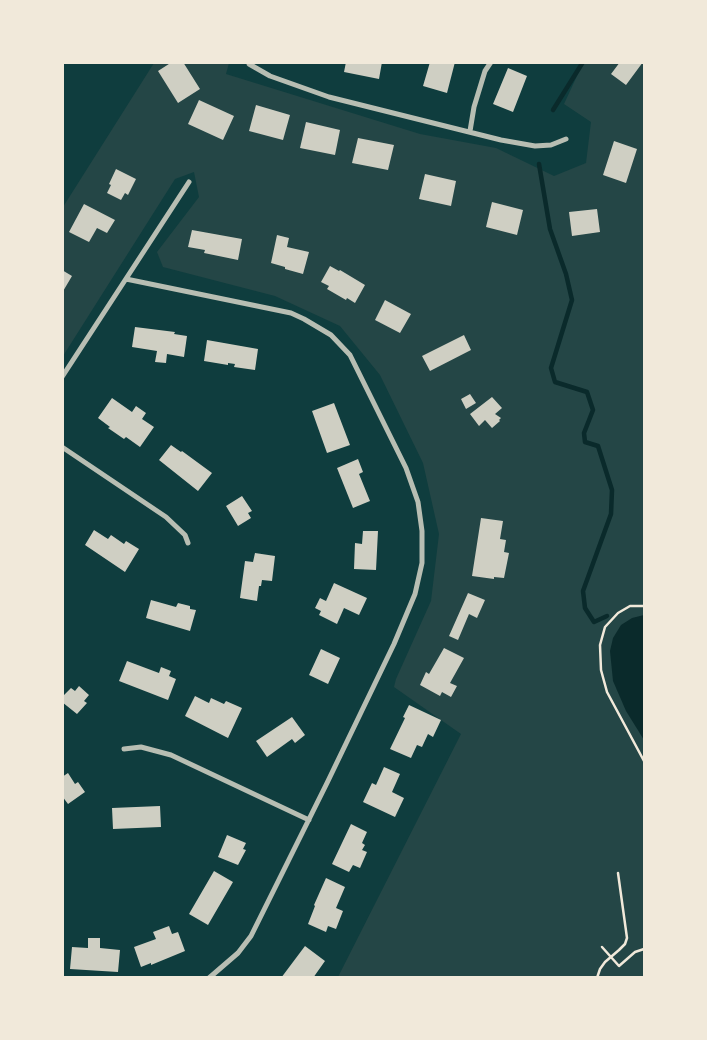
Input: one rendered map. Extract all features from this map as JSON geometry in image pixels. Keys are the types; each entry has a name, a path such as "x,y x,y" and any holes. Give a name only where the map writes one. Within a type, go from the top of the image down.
{"street":[{"path":"249,62 249,64 270,76 329,97 501,140 535,146 551,145 566,139"},
{"path":"470,131 474,107 485,71 491,62"},
{"path":"62,377 189,182"},
{"path":"126,279 291,314 327,331 340,342 350,355 406,468 418,502 422,531 422,563 415,594 394,644 251,936 238,953 209,978"},
{"path":"62,447 138,496 166,517 185,535 188,543"},
{"path":"124,749 141,747 171,754 309,820"}],"path":[{"path":"644,606 630,606 618,613 605,627 600,645 601,670 607,692 644,761"},
{"path":"597,978 600,969 625,944 627,938 618,872"},
{"path":"602,947 619,966 635,952 644,949"}],"shaded area":[{"path":"154,63 229,63 226,74 420,134 496,148 554,176 586,163 591,122 564,104 583,63 644,63 644,977 338,977 461,734 394,687 431,601 439,534 423,463 380,375 340,326 275,296 163,267 157,252 199,197 194,172 175,179 63,356 63,207"},
{"path":"644,615 644,740 626,711 613,681 610,651 613,638 621,625 632,618"}],"building":[{"path":"172,62 183,62 200,89 178,103 158,71"},
{"path":"346,62 382,62 379,79 344,72"},
{"path":"430,62 455,62 447,93 423,86"},
{"path":"620,62 643,62 626,85 611,74"},
{"path":"508,68 527,76 513,112 493,104"},
{"path":"199,100 234,116 223,140 188,124"},
{"path":"256,105 290,115 283,140 249,131"},
{"path":"306,122 340,130 335,155 300,148"},
{"path":"358,138 394,145 388,170 352,163"},
{"path":"614,141 637,149 626,183 603,175"},
{"path":"116,169 136,179 128,195 125,193 121,200 107,193"},
{"path":"425,174 456,181 451,206 419,199"},
{"path":"492,202 523,210 517,235 486,227"},
{"path":"84,204 115,220 107,233 97,228 89,242 69,232"},
{"path":"597,209 600,232 572,236 569,212"},
{"path":"192,230 242,239 238,260 204,253 205,250 188,247"},
{"path":"277,235 289,238 287,247 309,252 303,274 271,263"},
{"path":"330,266 365,285 355,303 327,289 329,286 321,282"},
{"path":"62,270 72,276 62,293"},
{"path":"385,300 411,314 400,333 375,320"},
{"path":"135,327 175,332 174,334 187,336 184,357 167,354 166,363 155,362 157,351 132,347"},
{"path":"464,335 471,350 430,371 422,356"},
{"path":"207,340 258,349 255,370 234,367 235,364 228,363 228,365 204,361"},
{"path":"470,394 476,403 466,409 461,399"},
{"path":"492,397 502,408 495,414 501,418 500,421 492,428 485,420 479,426 470,414"},
{"path":"112,398 132,412 136,406 146,413 142,419 154,427 140,447 108,428 110,427 98,418"},
{"path":"334,403 350,445 327,453 312,411"},
{"path":"171,445 212,473 198,491 159,460"},
{"path":"358,459 363,472 359,474 370,501 353,508 337,468"},
{"path":"242,496 252,511 248,513 251,518 238,526 226,506"},
{"path":"481,518 503,521 500,539 506,540 504,552 509,553 504,578 494,577 494,579 472,576"},
{"path":"94,530 108,539 111,535 124,544 126,541 139,549 125,572 85,545"},
{"path":"363,531 378,531 376,570 354,569 355,543 362,544"},
{"path":"255,553 275,556 272,581 262,580 261,586 259,586 257,601 240,598 245,561 253,562"},
{"path":"334,583 367,598 359,615 344,608 337,624 319,615 321,611 315,608 320,598 326,601"},
{"path":"468,593 485,600 477,618 469,614 458,640 449,636"},
{"path":"151,600 176,607 178,603 190,606 190,609 196,610 190,631 146,618"},
{"path":"444,648 464,658 450,683 457,686 451,697 442,692 440,696 420,685 426,672 429,674"},
{"path":"321,649 340,658 328,684 309,675"},
{"path":"127,661 159,673 161,667 171,671 169,676 176,679 168,700 119,681"},
{"path":"79,686 89,695 84,701 87,703 77,714 62,702 62,697 71,688 75,691"},
{"path":"195,696 209,703 211,698 224,704 226,701 242,708 228,738 185,716"},
{"path":"409,705 441,720 433,737 428,734 422,747 417,745 411,758 390,749"},
{"path":"292,717 305,735 295,743 292,739 267,757 256,741"},
{"path":"384,767 400,774 392,792 404,798 395,817 363,802 372,783 376,785"},
{"path":"68,773 75,784 78,782 85,792 68,804 62,796 62,777"},
{"path":"160,806 161,827 113,829 112,808"},
{"path":"351,824 367,832 362,843 365,845 362,850 367,852 360,868 353,865 349,872 332,864"},
{"path":"227,835 246,843 243,849 246,850 238,865 218,857"},
{"path":"214,871 233,882 208,925 189,914"},
{"path":"326,878 345,887 336,908 343,911 336,929 328,926 326,932 308,924"},
{"path":"169,926 172,934 178,932 185,951 151,965 151,963 141,967 134,947 156,939 153,932"},
{"path":"88,938 100,938 100,948 120,950 118,972 70,969 72,947 88,948"},
{"path":"305,946 325,961 313,978 281,978"}],"waterway":[{"path":"553,110 583,62"},
{"path":"539,164 550,229 566,274 572,300 551,368 555,382 587,392 593,410 584,433 585,442 598,446 612,490 611,514 583,591 585,608 594,622 607,616"}]}
